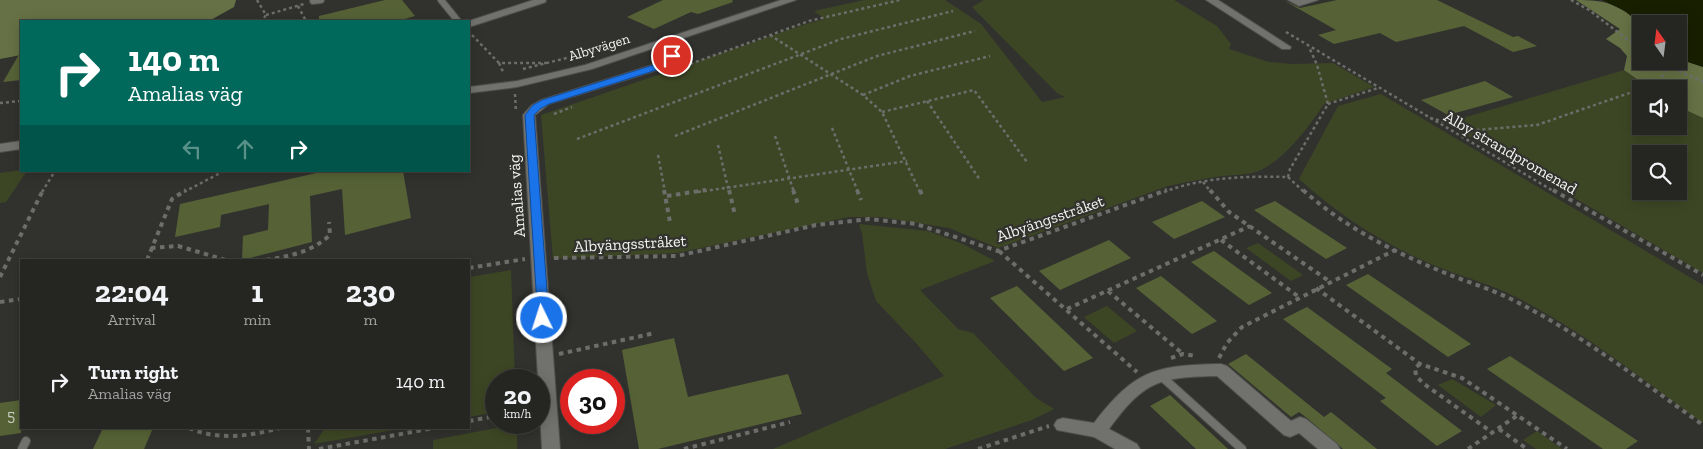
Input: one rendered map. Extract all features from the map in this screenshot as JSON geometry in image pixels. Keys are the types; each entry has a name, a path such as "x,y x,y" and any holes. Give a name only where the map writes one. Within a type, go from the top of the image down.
{"street":[{"path":"1212,0 1286,48"},
{"path":"1293,0 1299,3 1313,0"},
{"name":"Albyvägen","path":"470,90 564,74 660,44 785,1"},
{"name":"Amalias väg","path":"551,449 530,115 536,107 545,102 666,64 672,56 660,44"},
{"path":"0,148 20,145"},
{"path":"1098,431 1135,385 1157,368 1186,362 1221,370 1290,430 1300,424 1330,449"},
{"path":"1063,425 1098,431 1131,449"}],"lane":[{"path":"313,2 321,0"},
{"path":"441,0 457,20"},
{"path":"470,24 544,0"},
{"path":"1157,368 1242,449"}],"path":[{"path":"257,0 266,15"},
{"path":"675,69 809,21 900,0"},
{"path":"1571,0 1589,10 1632,43"},
{"path":"263,20 266,15 313,2"},
{"path":"298,6 305,20"},
{"path":"577,139 841,39 954,10"},
{"path":"675,136 877,56 975,31"},
{"path":"473,35 499,63 504,74"},
{"path":"769,35 863,95 882,112 907,161 922,196"},
{"name":"Alby strandpromenad","path":"1328,104 1317,64 1309,46 1427,118 1703,275"},
{"path":"863,95 910,76 990,56"},
{"path":"499,63 548,63"},
{"path":"1673,70 1703,82"},
{"path":"1379,88 1328,104 1290,169 1288,177 1302,190 1361,232 1395,250 1512,300 1564,328 1703,425"},
{"path":"882,112 974,90 1027,162"},
{"path":"1427,118 1477,130 1537,125 1632,92"},
{"path":"0,104 20,101"},
{"path":"927,101 980,180"},
{"path":"554,114 572,107"},
{"path":"832,128 860,200"},
{"path":"775,136 799,207"},
{"path":"718,145 735,215"},
{"path":"658,155 667,196 670,222"},
{"path":"667,196 907,161"},
{"path":"0,277 34,205 54,172"},
{"path":"147,259 172,199 203,180 222,172"},
{"name":"Albyängsstråket","path":"470,268 523,259 677,256 816,225 869,219 916,224 998,251 1179,186 1242,176 1288,177"},
{"path":"1202,181 1229,212 1329,282"},
{"path":"270,259 306,251 324,241 330,235 329,222"},
{"path":"1067,309 1250,226"},
{"path":"1220,240 1300,297"},
{"path":"151,248 178,246 223,259"},
{"path":"1217,362 1227,343 1242,327 1316,288 1395,250"},
{"path":"998,251 1067,309 1139,374 1203,358"},
{"path":"1316,288 1420,364 1462,378 1567,449"},
{"path":"1108,291 1186,362"},
{"path":"0,302 20,299"},
{"path":"545,358 655,333"},
{"path":"1420,364 1416,368 1416,376 1424,384 1493,433"},
{"path":"1468,449 1518,415"},
{"path":"470,421 485,418"},
{"path":"684,449 790,422"},
{"path":"978,449 1042,427 1063,425"},
{"path":"192,429 198,433 216,436 242,435 275,429"},
{"path":"308,429 308,449"},
{"path":"319,449 429,429"},
{"path":"1498,429 1526,449"}],"shaded area":[{"path":"0,0 236,0 234,7 211,20 20,20 20,55 0,59"},
{"path":"864,0 945,0 981,24 1042,102 1065,97 1057,93 972,7 984,0 1174,0 1217,26 1231,44 1229,49 1269,62 1292,64 1333,63 1374,87 1324,104 1303,133 1285,152 1266,167 1256,172 1221,176 1168,186 998,248 949,228 881,217 849,217 677,253 553,259 541,115 825,19 814,11"},
{"path":"1576,0 1611,4 1632,17 1632,70 1688,70 1688,62 1703,67 1703,118 1687,111 1687,80 1638,80 1624,70 1627,56 1620,48 1606,39 1620,29"},
{"path":"1602,0 1703,0 1703,67 1688,62 1688,15 1632,15 1632,17 1625,11"},
{"path":"1624,70 1638,80 1632,80 1632,135 1687,135 1687,111 1703,118 1703,273 1446,123"},
{"path":"1381,94 1703,285 1703,423 1564,324 1506,292 1423,261 1385,242 1332,207 1299,179 1338,106"},
{"path":"20,170 20,172 26,172 6,202 0,203 0,173"},
{"path":"859,224 928,231 963,244 995,261 920,290 958,329 973,333 1036,398 1054,409 1032,420 945,449 773,449 944,376 876,301 867,273 862,233"},
{"path":"1258,243 1303,275 1291,281 1246,248"},
{"path":"511,270 515,369 485,369 485,414 470,417 470,277"},
{"path":"1107,306 1137,331 1114,343 1084,317"},
{"path":"1452,379 1496,405 1481,417 1438,385"},
{"path":"324,429 399,429 314,444"},
{"path":"485,430 485,434 517,434 517,449 433,449 433,440"},
{"path":"1537,431 1562,449 1536,449 1523,440"}],"building":[{"path":"385,0 402,0 415,16 401,20 319,20 319,16"},
{"path":"663,0 732,0 733,2 698,14 691,12 654,29 627,17"},
{"path":"1283,0 1300,8 1337,0 1437,0 1513,37 1518,36 1537,46 1513,52 1464,26 1396,42 1380,33 1334,44 1318,35 1336,30"},
{"path":"20,53 20,80 3,82"},
{"path":"1485,81 1513,97 1448,115 1421,100"},
{"path":"321,172 403,172 411,218 345,235 342,189 310,196 312,242 242,259 243,236 268,230 269,204 221,215 220,227 175,237 180,204"},
{"path":"1202,201 1225,217 1174,239 1152,222"},
{"path":"1275,201 1347,248 1326,259 1254,210"},
{"path":"1109,240 1131,258 1060,290 1039,271"},
{"path":"1214,251 1272,293 1249,305 1191,262"},
{"path":"1368,274 1471,344 1448,357 1346,285"},
{"path":"1161,276 1217,321 1192,334 1136,288"},
{"path":"1017,286 1093,358 1064,371 990,298"},
{"path":"1307,307 1392,369 1386,373 1462,431 1437,446 1380,401 1386,398 1283,319"},
{"path":"674,338 688,397 788,374 802,414 658,449 639,449 622,350"},
{"path":"1246,354 1324,417 1331,412 1377,449 1343,449 1299,412 1291,417 1228,364"},
{"path":"1510,356 1638,441 1626,449 1603,449 1487,369"},
{"path":"1170,395 1228,449 1196,449 1150,406"},
{"path":"20,400 21,433 0,436 0,403"},
{"path":"103,429 153,429 144,449 93,449"}],"route":[{"path":"542,318 529,134 529,119 532,110 545,102 666,64 671,60 672,56"}]}
